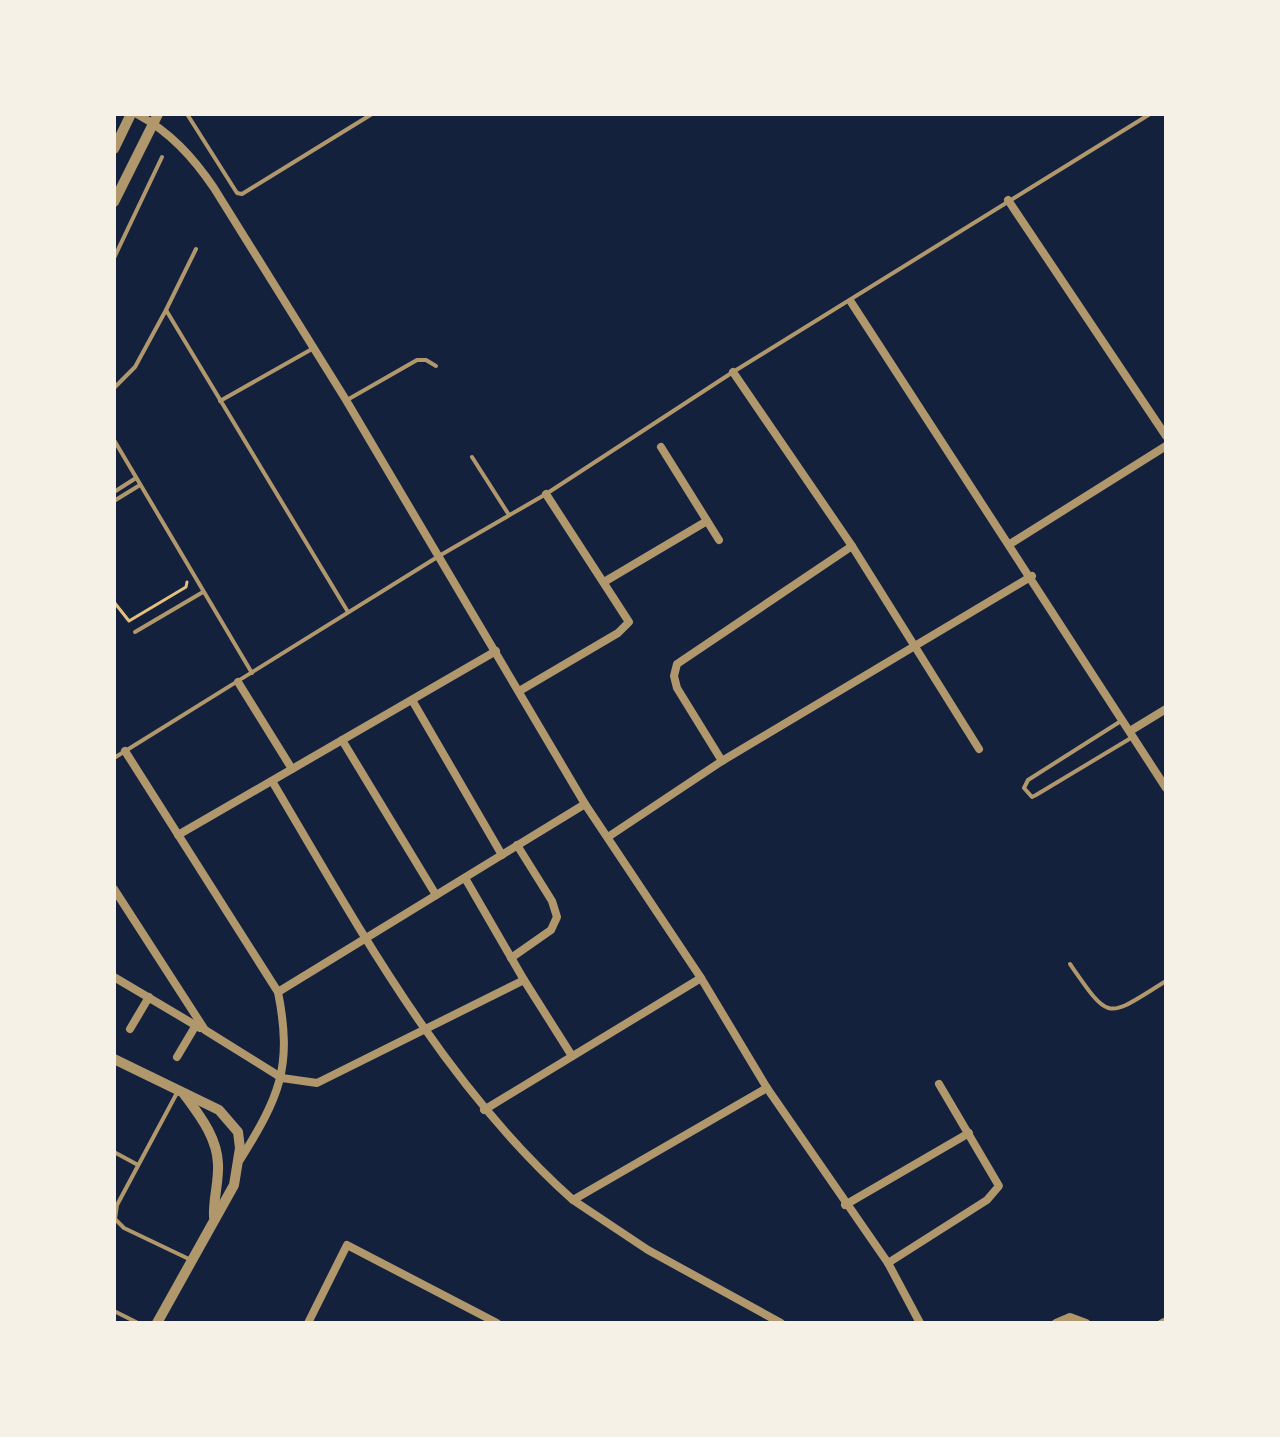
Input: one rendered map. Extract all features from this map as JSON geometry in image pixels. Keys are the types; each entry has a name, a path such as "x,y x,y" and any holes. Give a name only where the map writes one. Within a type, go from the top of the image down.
{"street":[{"path":"114,149 134,114 156,118 197,162 346,400 521,690 585,804 701,978 767,1088 888,1263 920,1323"},
{"path":"114,202 156,118"},
{"path":"1008,200 1166,436"},
{"path":"851,302 1032,576 1166,788"},
{"path":"733,372 852,546 979,749"},
{"path":"1010,544 1166,446"},
{"path":"661,447 719,540"},
{"path":"521,690 618,633 629,622 546,494"},
{"path":"604,582 707,521"},
{"path":"722,761 677,688 674,676 677,664 852,546"},
{"path":"608,837 722,761 1032,576"},
{"path":"178,835 496,651"},
{"path":"238,682 292,769"},
{"path":"412,700 502,855"},
{"path":"1132,734 1166,709"},
{"path":"342,740 436,895"},
{"path":"125,751 278,992 283,1019 282,1078 273,1108 239,1162"},
{"path":"272,781 365,939 484,1110 573,1200 648,1250 781,1323"},
{"path":"278,992 585,804"},
{"path":"511,958 551,930 557,917 552,901 517,845"},
{"path":"465,878 572,1056"},
{"path":"114,889 200,1028"},
{"path":"114,977 282,1078 317,1083 524,980"},
{"path":"484,1110 701,978"},
{"path":"130,1029 149,997"},
{"path":"177,1057 200,1028"},
{"path":"114,1059 219,1110 238,1132 239,1162 234,1185 157,1323"},
{"path":"888,1263 995,1192 999,1186 939,1084"},
{"path":"573,1200 767,1088"},
{"path":"181,1092 207,1126 214,1146 218,1163 214,1217"},
{"path":"845,1205 969,1133"},
{"path":"308,1323 347,1245 497,1323"},
{"path":"1056,1323 1070,1317 1086,1323"}],"lane":[{"path":"187,114 237,193 242,194 372,114"},
{"path":"114,758 439,556 546,494 733,372 851,302 1008,200 1150,114"},
{"path":"114,258 162,157"},
{"path":"114,388 135,367 196,249"},
{"path":"166,310 348,612"},
{"path":"220,401 314,348"},
{"path":"346,400 417,360 426,360 436,366"},
{"path":"114,440 252,673"},
{"path":"472,457 509,515"},
{"path":"114,492 136,478"},
{"path":"114,501 140,485"},
{"path":"135,632 203,592"},
{"path":"1123,720 1028,780 1024,788 1032,797 1132,734"},
{"path":"1070,964 1100,1008 1110,1011 1122,1008 1166,981"},
{"path":"181,1092 117,1205 115,1219 124,1228 191,1260"},
{"path":"114,1152 138,1165"},
{"path":"114,1311 138,1323"}],"path":[{"path":"114,602 129,621 186,587 180,570"}]}
